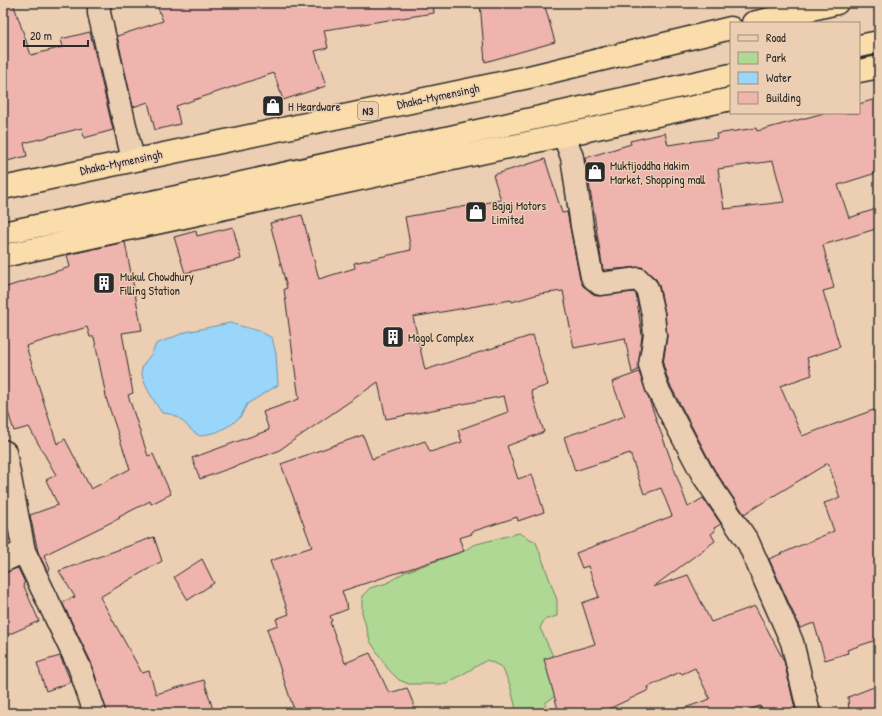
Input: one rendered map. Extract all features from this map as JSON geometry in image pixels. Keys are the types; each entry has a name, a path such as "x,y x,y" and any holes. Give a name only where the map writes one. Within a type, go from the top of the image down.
{"highway":[{"path":"757,22 837,3"},
{"name":"Dhaka-Mymensingh","path":"3,188 529,77 730,28"},
{"path":"860,46 879,42"},
{"path":"860,71 879,67"},
{"path":"3,233 210,190 730,75"},
{"path":"3,256 730,99"}],"street":[{"path":"99,3 133,160"},
{"path":"564,136 572,157 582,226 592,277 600,284 638,279 647,288 653,314 654,335 650,366 657,388 703,475 748,542 792,642 809,713"},
{"path":"3,451 5,452 24,551 79,666 95,713"},
{"path":"3,561 24,551"}],"green space":[{"path":"519,533 536,542 557,600 557,616 544,620 540,628 553,656 562,661 558,694 545,703 548,713 517,713 510,685 502,667 487,660 446,684 409,684 399,680 388,669 370,641 362,612 362,596 370,588 387,583 405,572 464,551 473,545"}],"water":[{"path":"230,323 259,331 272,338 276,354 278,385 247,404 241,416 232,424 217,432 200,436 179,418 162,413 145,385 142,368 153,352 156,344 186,332"}],"building":[{"path":"3,3 13,3 31,55 63,47 61,39 90,32 113,130 84,138 82,128 24,143 27,156 3,162"},
{"path":"156,3 433,3 434,13 324,30 328,48 315,51 326,86 283,100 274,73 176,106 180,124 155,130 148,102 133,107 117,36 163,21"},
{"path":"480,3 544,3 555,42 485,62"},
{"path":"879,98 879,172 838,185 849,218 879,208 879,228 823,245 834,288 823,291 840,347 807,358 812,375 780,386 802,436 879,408 879,639 847,650 848,653 825,660 814,623 800,628 769,559 834,531 824,503 840,498 828,463 744,514 714,469 669,383 663,364 667,337 665,313 659,285 656,279 642,267 603,270 585,158 631,144 630,141 665,133 668,145 717,138 716,134 756,128 757,131 820,114 860,114 860,104","holes":["773,161 784,202 724,209 718,169"]},
{"path":"545,159 562,213 567,212 580,279 583,286 597,296 634,292 636,294 642,335 638,370 632,373 625,338 574,348 563,291 539,294 512,302 511,300 413,317 425,370 533,335 548,385 531,391 544,432 507,446 518,479 532,474 544,512 518,521 517,517 471,532 472,534 459,538 464,551 342,591 348,609 330,616 332,621 330,622 345,663 370,653 389,693 407,688 417,713 295,713 267,629 278,625 276,619 289,614 270,561 312,547 281,464 363,435 372,459 425,441 430,452 462,442 458,430 508,412 504,396 386,419 378,382 278,451 200,479 192,458 269,430 263,412 299,399 284,289 287,288 270,223 302,215 319,279 355,268 354,263 411,250 405,217 501,200 493,175"},
{"path":"233,227 241,259 185,273 174,237 196,231 197,236"},
{"path":"125,242 142,330 122,333 133,393 128,395 148,456 153,454 171,494 151,504 150,501 119,517 120,518 44,555 50,569 47,571 38,552 30,515 58,505 46,480 56,475 29,427 14,431 3,396 3,288 70,267 67,255","holes":["87,327 90,337 94,337 107,401 130,469 91,489 65,439 57,444 26,346"]},
{"path":"639,372 688,507 703,498 721,524 714,528 715,531 711,534 715,541 653,587 688,575 711,622 755,606 784,661 796,713 762,713 760,706 739,713 676,713 676,711 710,699 695,668 682,674 680,672 648,687 649,690 600,713 559,713 544,659 595,644 582,603 599,597 588,566 582,568 576,553 672,516 661,488 644,494 630,453 575,471 564,437 625,416 612,382"},
{"path":"154,537 162,561 100,597 142,673 149,671 156,694 204,680 214,713 107,713 91,662 62,602 75,597 59,571"},
{"path":"202,559 214,583 188,600 174,577"},
{"path":"18,568 25,583 23,584 39,621 3,637 3,573"},
{"path":"60,656 71,682 46,691 37,663"},
{"path":"879,685 879,713 849,713 848,697"}],"place":[{"name":"H Heardware","path":"273,106"},
{"name":"Muktijoddha Hakim Market, Shopping mall","path":"595,172"},
{"name":"Bajaj Motors Limited","path":"476,212"},
{"name":"Mukul Chowdhury Filling Station","path":"104,283"},
{"name":"Mogol Complex","path":"393,337"}]}
